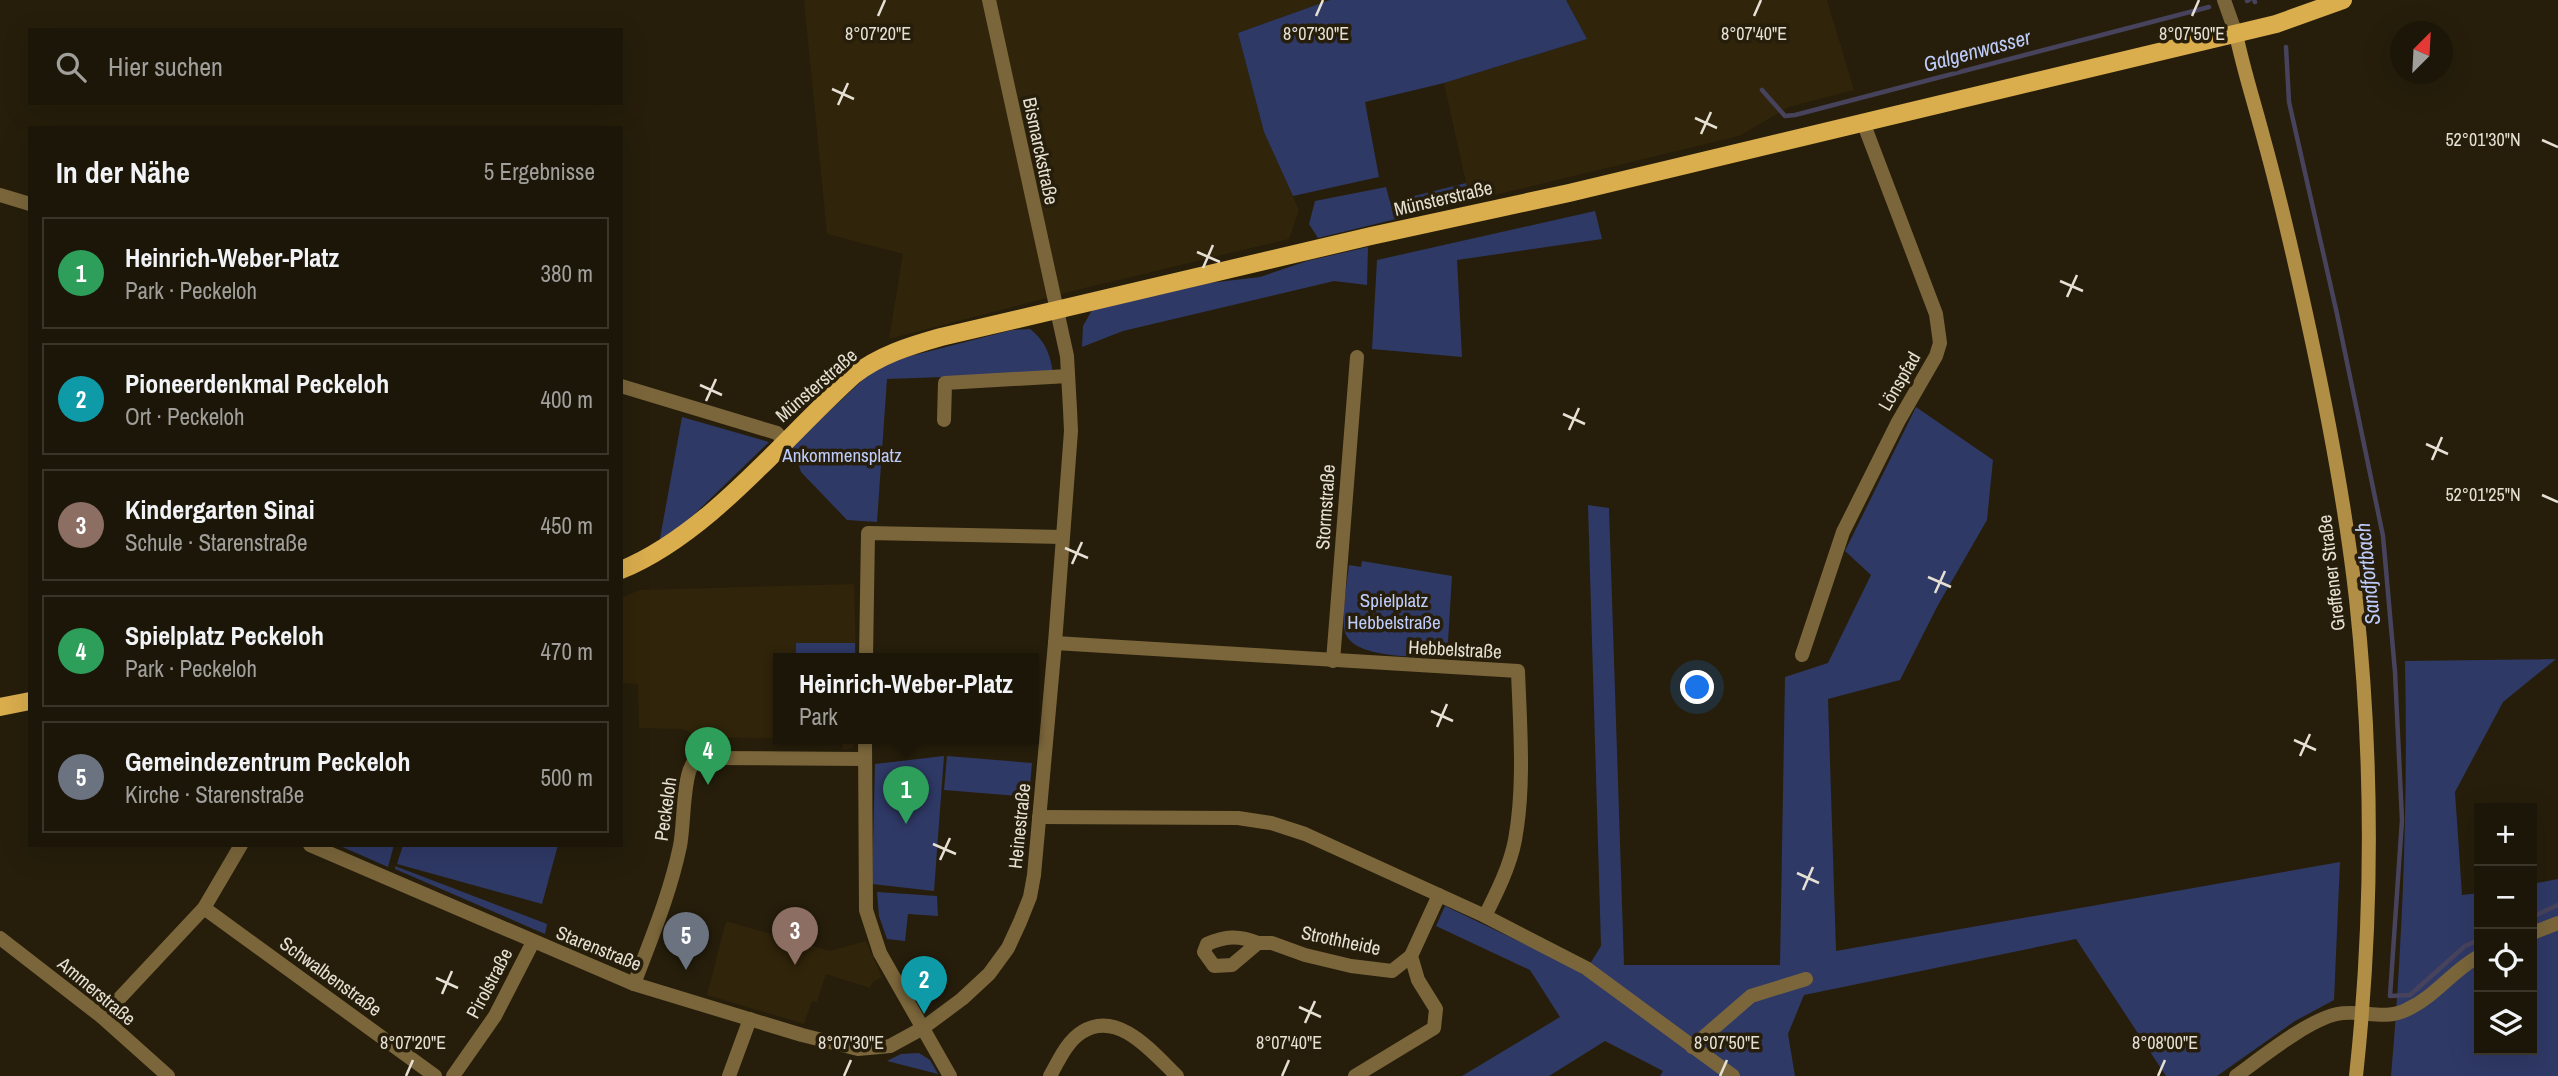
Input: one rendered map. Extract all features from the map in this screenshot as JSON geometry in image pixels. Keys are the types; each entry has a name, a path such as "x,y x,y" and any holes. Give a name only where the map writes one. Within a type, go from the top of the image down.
{"main road":[{"name":"Münsterstraße","path":"623,569 652,556 692,528 854,375 884,356 941,337 2236,34 2276,24 2343,0"},
{"name":"Greffener Straße","path":"2236,34 2310,333 2339,481 2356,600 2365,737 2368,840 2362,1015 2356,1076"},
{"path":"0,707 28,701"}],"street":[{"name":"Bismarckstraße","path":"989,0 1056,310"},
{"path":"2224,0 2236,34"},
{"name":"Lönspfad","path":"1802,655 1843,533 1898,422 1936,356 1940,343 1936,314 1863,122"},
{"path":"0,195 28,203"},
{"name":"Heinestraße","path":"923,1028 962,999 989,974 1008,947 1030,897 1055,643 1071,431 1067,356 1056,310"},
{"name":"Stormstraße","path":"1333,661 1357,357"},
{"path":"944,421 945,383 1068,376"},
{"path":"623,387 776,433 784,442"},
{"path":"866,653 868,533 1062,537"},
{"name":"Hebbelstraße","path":"1055,643 1518,671 1521,787 1515,842 1500,887 1485,916"},
{"path":"865,744 866,909 880,953 950,1076"},
{"name":"Peckeloh","path":"634,984 664,903 680,846 689,773 694,762 699,758 864,760"},
{"path":"1039,817 1238,818 1271,823 1305,834 1485,916 1586,968 1733,1076"},
{"path":"102,1017 204,908 240,847"},
{"name":"Starenstraße","path":"315,847 634,984 802,1035 858,1049 890,1046 923,1028"},
{"path":"1354,1076 1434,1028 1436,1009 1418,980 1411,956 1438,895"},
{"name":"Schwalbenstraße","path":"204,908 435,1076"},
{"path":"2537,931 2558,923"},
{"name":"Pirolstraße","path":"453,1076 495,1016 533,942"},
{"name":"Strothheide","path":"1258,943 1272,943 1351,966 1392,971 1411,956"},
{"name":"Ammerstraße","path":"3,944 102,1017 168,1076"},
{"path":"2236,1076 2302,1030 2337,1014 2376,1016 2404,1012 2433,995 2474,959"},
{"path":"1692,1047 1751,996 1806,979"},
{"path":"729,1076 750,1019"},
{"path":"1050,1076 1067,1048 1082,1032 1107,1025 1129,1033 1177,1076"}],"shaded area":[{"path":"804,0 1330,0 1238,33 1264,132 1299,210 1289,239 889,339 903,254 827,234"},
{"path":"1566,0 1827,0 1854,90 1789,107 1739,136 1470,201 1444,83 1587,39"},
{"path":"854,584 856,653 773,653 773,738 702,737 682,729 639,728 638,684 623,683 623,597 640,590"},
{"path":"842,744 855,744 853,748 843,750"},
{"path":"726,921 830,951 866,941 882,977 872,983 870,988 826,974 817,1002 812,1001 804,1024 707,995"}],"green space":[{"path":"1330,0 1566,0 1587,39 1444,83 1365,102 1379,177 1293,196 1264,132 1238,33"},
{"path":"1466,183 1470,201 1318,238 1309,224 1315,201 1386,187 1390,202"},
{"path":"1595,211 1602,239 1457,260 1462,357 1372,349 1377,260"},
{"path":"1368,247 1367,285 1334,281 1123,331 1082,347 1083,326 1092,310 1209,283 1260,277 1307,261"},
{"name":"Ankommensplatz","path":"1030,329 1046,348 1053,373 887,379 877,522 847,520 801,472 792,446 870,373 895,360 1012,330"},
{"path":"1916,407 1993,460 1987,520 1938,605 1900,680 1828,699 1836,951 2340,862 2334,1000 2295,1021 2217,1076 2166,1076 2076,939 1804,995 1788,1034 1795,1076 1660,1076 1663,1071 1605,1041 1549,1076 1462,1076 1560,1017 1530,970 1436,926 1445,906 1575,968 1583,975 1601,946 1588,505 1609,508 1624,965 1780,965 1785,677 1828,663 1871,575 1845,551"},
{"path":"682,417 769,442 677,531 659,544"},
{"name":"Spielplatz Hebbelstraße","path":"1362,561 1452,576 1447,658 1390,655 1361,648 1351,641 1345,632 1344,617 1349,565 1361,567"},
{"path":"796,643 855,643 855,653 796,653"},
{"path":"2556,659 2503,702 2455,792 2462,895 2474,894 2474,1055 2537,1055 2537,883 2558,879 2558,1076 2391,1076 2404,869 2405,661"},
{"path":"944,756 934,891 872,884 875,764"},
{"path":"947,756 1032,763 1029,797 944,790"},
{"path":"343,847 393,847 388,867"},
{"path":"402,847 557,847 542,904 397,864"},
{"path":"395,866 547,924 545,934 395,869"},
{"path":"877,892 937,896 938,916 908,914 905,941 887,939 879,916"},
{"path":"919,1053 930,1060 938,1074 887,1061 901,1054"}],"waterway":[{"name":"Galgenwasser","path":"1762,90 1785,116 1795,115 2209,7"},
{"name":"Sandfortbach","path":"2286,47 2289,102 2383,536 2395,672 2402,820 2390,996 2410,995 2465,946 2474,942"},
{"name":"Sandfortbach","path":"2537,915 2558,905"}],"place":[{"name":"Spielplatz Peckeloh","path":"708,785"},
{"name":"Heinrich-Weber-Platz","path":"906,824"},
{"name":"Kindergarten Sinai","path":"795,965"},
{"name":"Gemeindezentrum Peckeloh","path":"686,970"},
{"name":"Pioneerdenkmal Peckeloh","path":"924,1014"}]}
